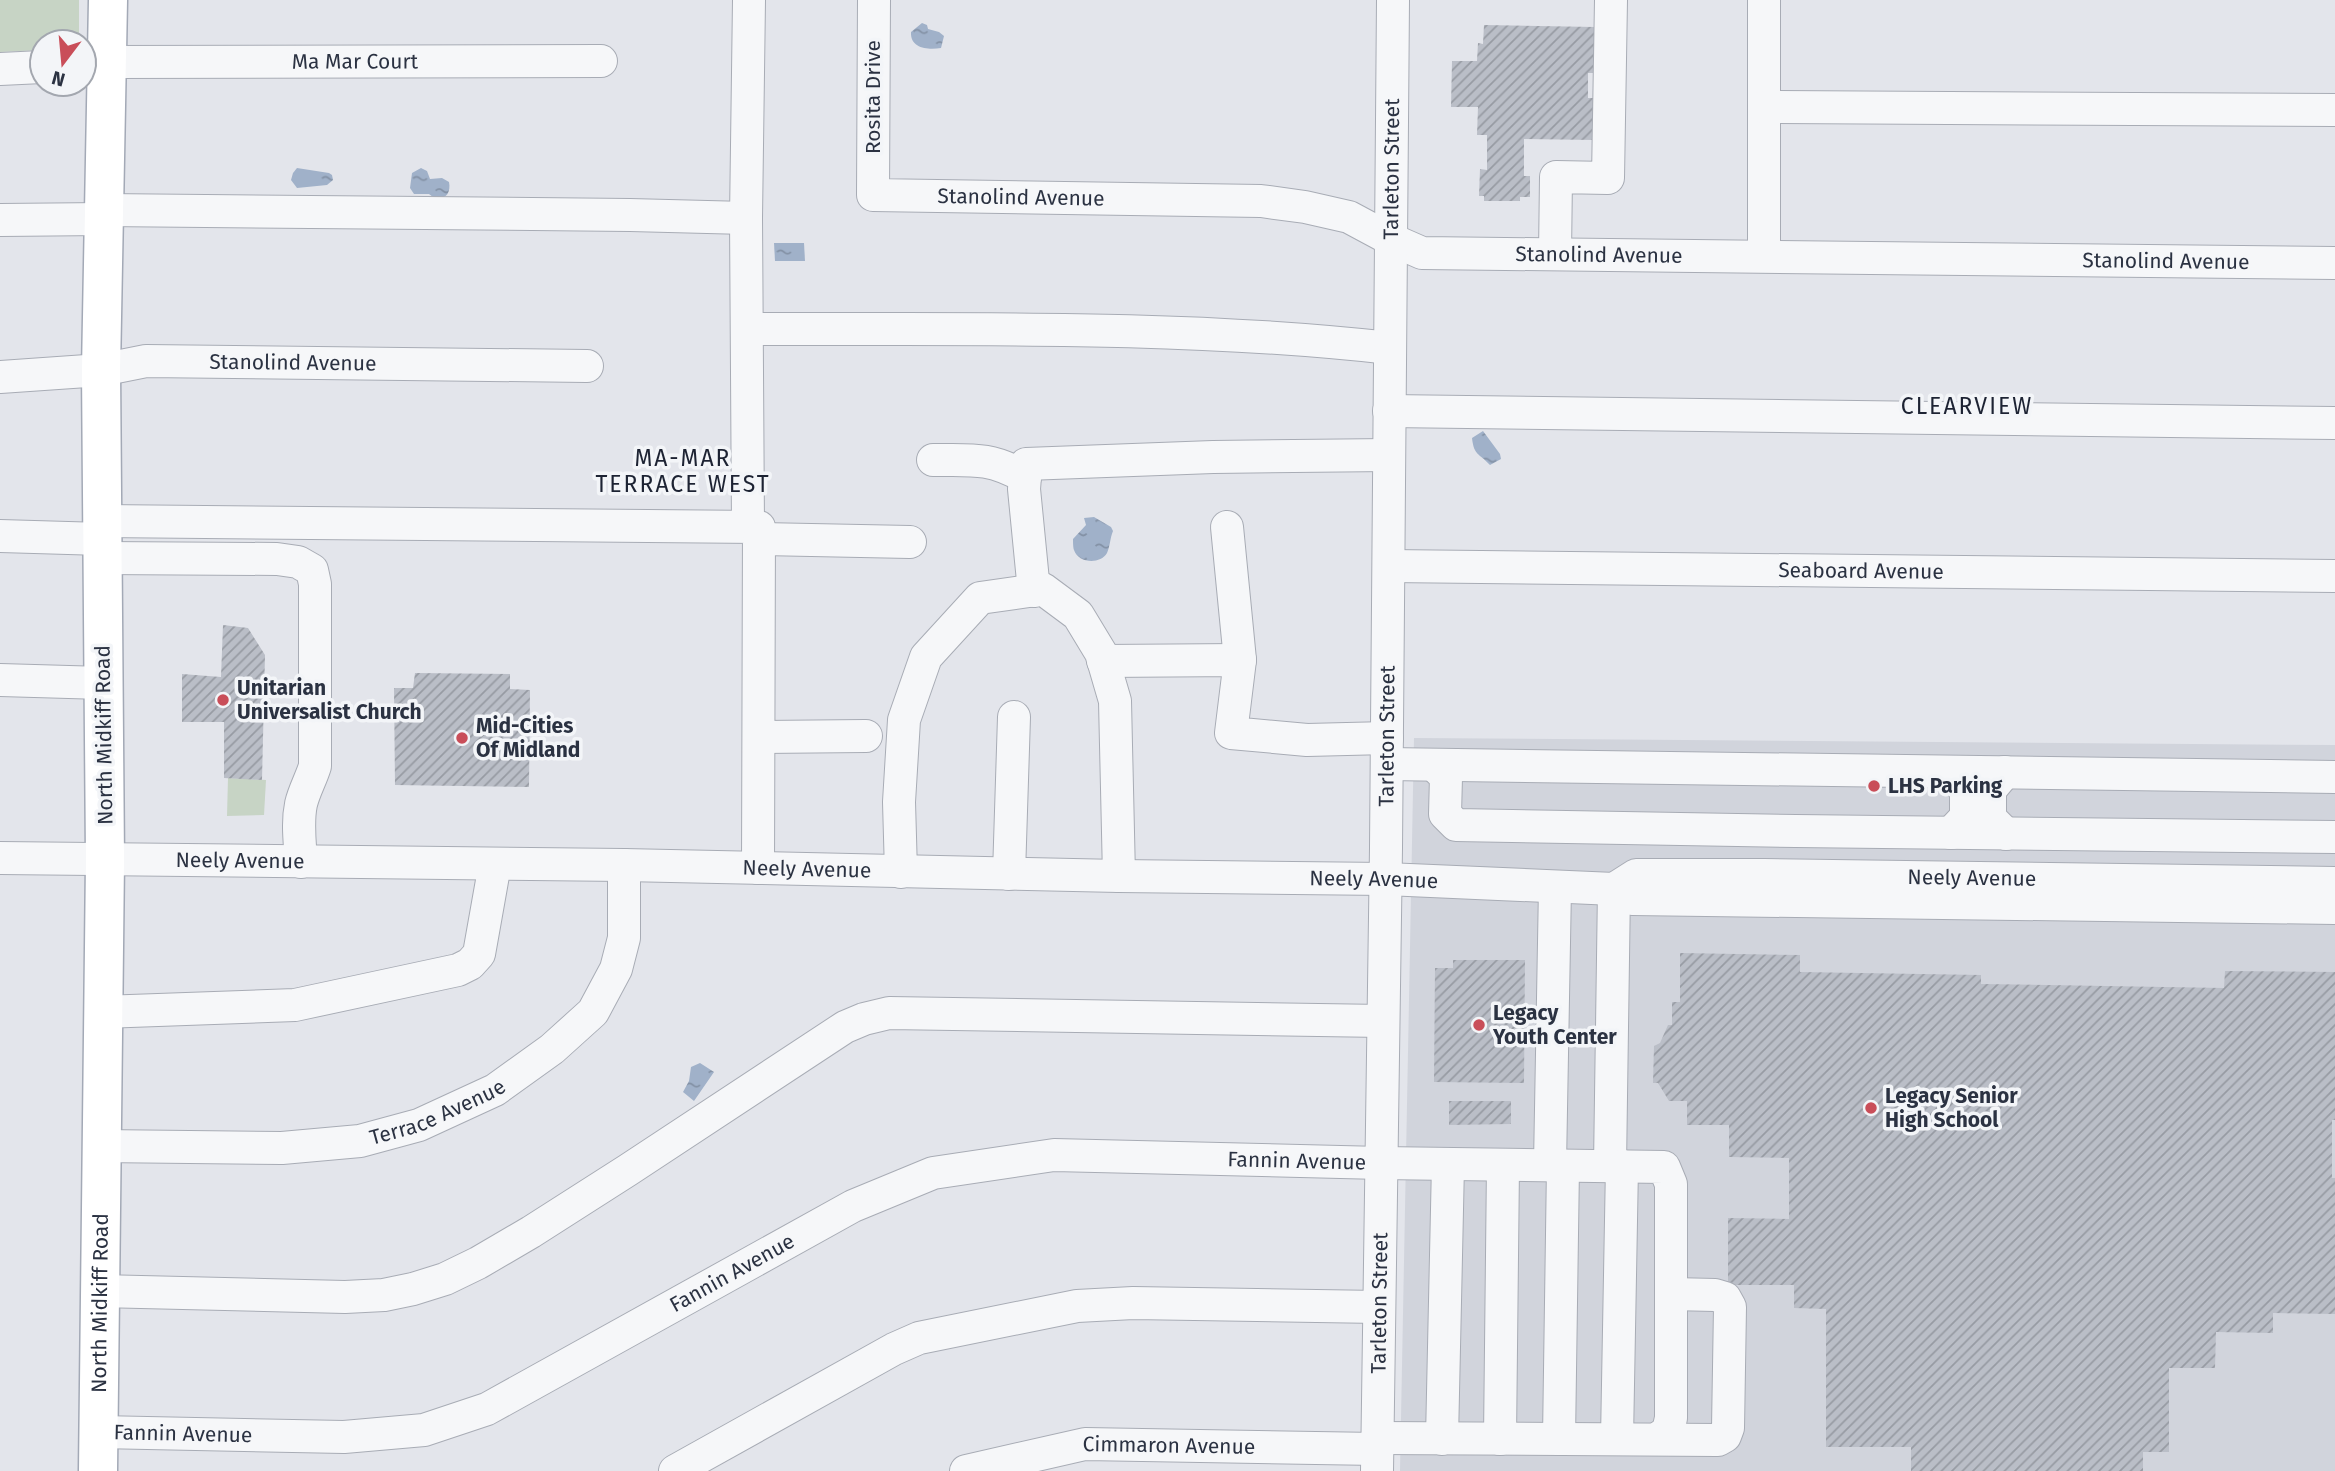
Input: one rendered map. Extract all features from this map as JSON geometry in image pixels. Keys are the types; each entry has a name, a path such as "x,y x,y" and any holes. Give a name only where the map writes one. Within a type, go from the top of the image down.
{"main road":[{"name":"North Midkiff Road","path":"98,52 108,0"},
{"name":"North Midkiff Road","path":"98,98 104,215 101,370 105,860 98,1471"}],"street":[{"path":"748,0 747,330 760,737 758,868"},
{"name":"Rosita Drive","path":"873,195 874,0"},
{"name":"Tarleton Street","path":"1377,1453 1386,879 1393,0"},
{"path":"1555,254 1556,177 1608,178 1611,0"},
{"path":"1764,0 1764,256"},
{"name":"Ma Mar Court","path":"98,63 601,61"},
{"path":"0,69 28,68"},
{"path":"1764,107 2335,110"},
{"name":"Stanolind Avenue","path":"873,195 1261,201 1305,206 1349,217 1422,253 2335,263"},
{"path":"0,220 104,215 602,214 746,218"},
{"path":"747,330 1230,334 1390,348"},
{"name":"Stanolind Avenue","path":"0,377 101,370 146,361 587,366"},
{"path":"1389,411 2335,424"},
{"path":"1034,590 1024,489 1026,464 1213,457 1389,455"},
{"path":"933,460 987,460 1004,465 1025,477"},
{"path":"1227,527 1240,660 1231,733 1387,751 1434,765 2335,777"},
{"path":"0,536 102,539 753,532 910,542"},
{"path":"102,539 298,562 312,570 315,584 315,766 302,801 299,821 301,862"},
{"name":"Seaboard Avenue","path":"1389,566 2335,576"},
{"path":"901,872 899,802 904,720 926,657 980,598 1043,589 1078,615 1101,653 1115,701 1119,876"},
{"path":"1103,661 1240,660"},
{"path":"0,680 103,683"},
{"path":"1009,874 1014,717"},
{"path":"760,737 866,736"},
{"path":"1434,765 1446,777 1445,814 1456,824 1764,831 2335,837"},
{"path":"1951,772 1966,791 1966,817 1951,833"},
{"path":"2005,772 1990,790 1990,818 2006,834"},
{"path":"1764,831 1764,875"},
{"path":"1796,831 1797,876"},
{"path":"2104,835 2104,881"},
{"path":"2139,835 2139,881"},
{"name":"Neely Avenue","path":"0,858 624,865 1386,879 1614,889 1632,899 2335,908"},
{"path":"102,1012 295,1005 458,970 470,964 479,954 495,864"},
{"name":"Terrace Avenue","path":"100,1146 282,1148 360,1141 419,1125 495,1090 552,1049 593,1012 617,969 624,938 624,865"},
{"name":"Neely Avenue","path":"1614,889 1636,875 2335,883"},
{"path":"1555,887 1559,1439"},
{"path":"1614,889 1617,1439"},
{"path":"99,1292 345,1297 384,1295 445,1279 531,1232 845,1027 864,1018 889,1013 919,1013 1019,1017 1383,1021"},
{"name":"Fannin Avenue","path":"99,1433 344,1437 424,1430 486,1409 853,1206 933,1173 1054,1155 1664,1167 1671,1184 1671,1294"},
{"path":"1442,1439 1447,1164"},
{"path":"1500,1439 1503,1165"},
{"path":"1657,1438 1668,1431 1671,1418 1671,1294"},
{"name":"Cimmaron Avenue","path":"967,1471 1085,1444 1377,1453 1442,1439 1718,1440 1725,1436 1728,1428 1730,1307 1725,1298 1715,1295 1671,1294"},
{"path":"674,1471 894,1349 919,1338 1077,1306 1133,1303 1379,1307"}],"shaded area":[{"name":"Legacy Senior High School","path":"1414,738 2335,745 2335,1471 1400,1471"}],"green space":[{"path":"0,0 79,0 79,28 28,28 28,51 0,52"},
{"path":"228,778 266,780 264,815 227,816"}],"water":[{"path":"922,23 927,25 928,29 944,36 941,48 926,48 914,42 911,32"},
{"path":"297,168 329,173 333,180 327,185 297,188 291,180"},
{"path":"421,168 427,171 430,179 442,178 449,182 447,195 437,198 429,194 414,194 410,188 412,173"},
{"path":"774,243 804,243 805,261 775,261"},
{"path":"1483,431 1500,454 1501,459 1490,465 1478,454 1473,444 1472,438"},
{"path":"1094,517 1113,531 1104,557 1089,561 1076,554 1073,539 1086,525 1084,518"},
{"path":"700,1063 714,1072 694,1101 683,1092 689,1081 691,1067"}],"building":[{"path":"1484,25 1595,27 1595,73 1588,73 1588,98 1595,98 1594,140 1524,139 1524,176 1530,176 1530,197 1520,197 1520,201 1484,201 1484,196 1479,196 1480,169 1487,170 1487,135 1477,135 1478,107 1451,107 1452,61 1477,61 1478,43 1483,44"},
{"name":"Unitarian Universalist Church","path":"223,625 248,628 265,655 262,780 224,778 224,722 182,722 182,674 221,677"},
{"name":"Mid-Cities Of Midland","path":"415,673 510,674 510,689 530,690 529,787 395,785 394,688 413,688"},
{"path":"1680,953 1800,955 1800,972 1981,975 1981,984 2224,988 2225,971 2335,972 2335,1120 2332,1120 2332,1178 2335,1178 2335,1314 2273,1313 2273,1333 2216,1332 2215,1368 2169,1368 2169,1452 2143,1452 2143,1471 1911,1471 1911,1447 1826,1447 1826,1309 1794,1308 1794,1285 1728,1285 1728,1218 1789,1219 1789,1158 1729,1157 1729,1125 1687,1125 1687,1101 1669,1101 1658,1083 1653,1083 1654,1046 1660,1043 1668,1025 1672,1025 1672,1002 1680,1002"},
{"name":"Legacy Youth Center","path":"1453,960 1525,960 1524,1083 1434,1082 1435,968 1453,968"},
{"path":"1449,1101 1511,1101 1511,1124 1449,1125"}],"place":[{"name":"Unitarian Universalist Church","path":"223,700"},
{"name":"Mid-Cities Of Midland","path":"462,738"},
{"name":"LHS Parking","path":"1874,786"},
{"name":"Legacy Youth Center","path":"1479,1025"},
{"name":"Legacy Senior High School","path":"1871,1108"}],"district":[{"name":"CLEARVIEW","path":"1967,406"},
{"name":"MA-MAR TERRACE WEST","path":"683,471"}]}
